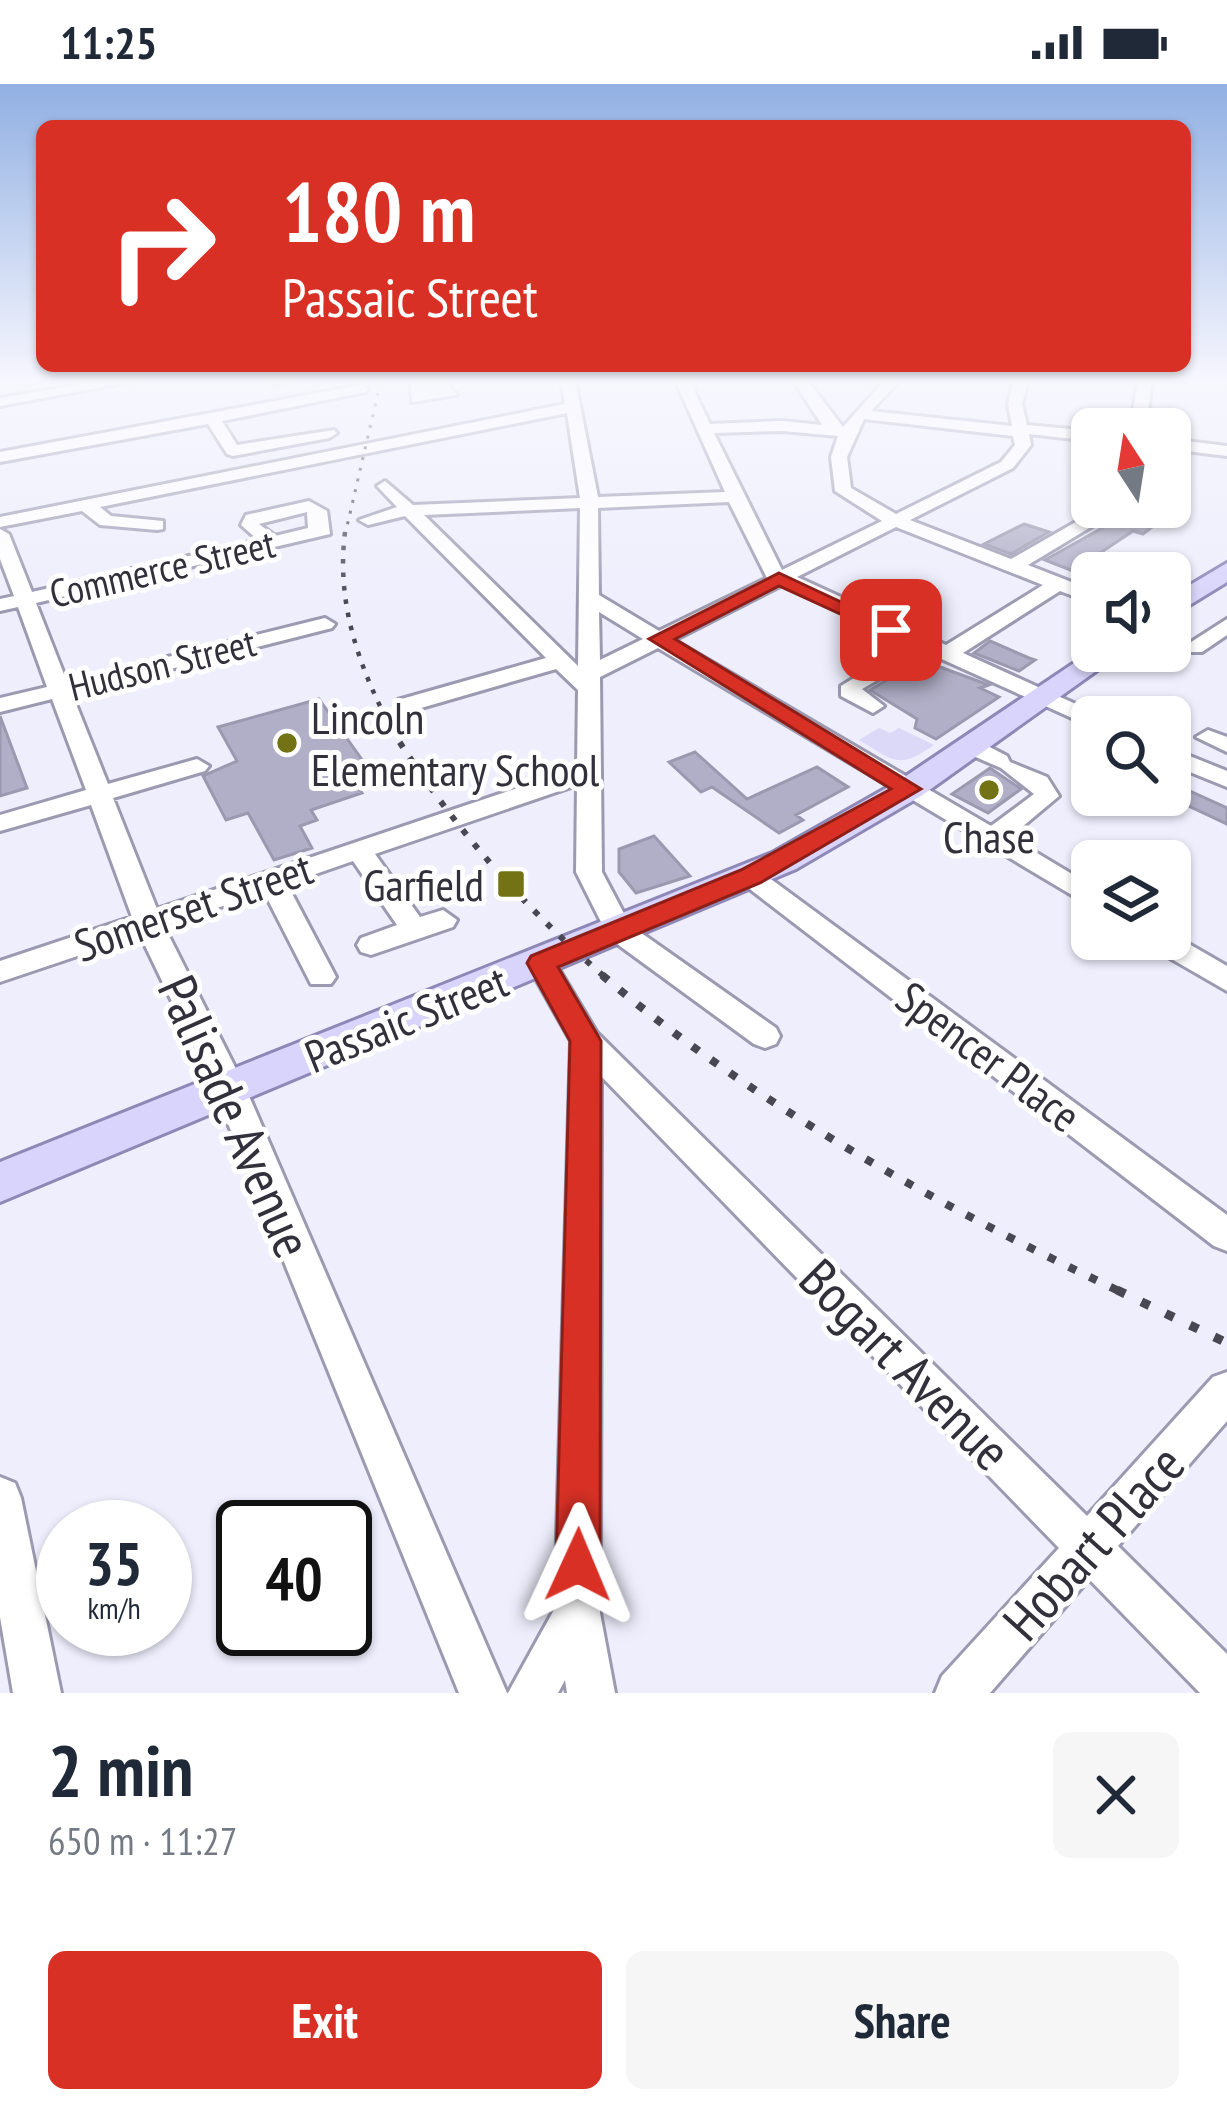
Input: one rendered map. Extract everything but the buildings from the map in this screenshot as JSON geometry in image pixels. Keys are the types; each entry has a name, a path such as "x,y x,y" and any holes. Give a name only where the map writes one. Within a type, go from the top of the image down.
{"main road":[{"path":"1191,595 1227,572"},
{"name":"Passaic Street","path":"0,1182 751,877 909,789 994,759 1043,698 1080,672"}],"street":[{"path":"0,522 332,455"},
{"path":"387,455 386,476 407,510 560,661 591,682"},
{"path":"582,455 590,503 589,872 620,931 764,1036"},
{"path":"715,455 763,563 779,579 1071,711"},
{"path":"840,455 843,491 894,520 1071,589"},
{"path":"591,682 660,639 1007,465 1015,455"},
{"path":"368,520 407,510 733,497"},
{"path":"86,505 106,521 157,525"},
{"name":"Commerce Street","path":"13,602 321,531 318,511 309,506 252,519 250,525 272,542"},
{"path":"1013,566 1079,528"},
{"name":"Palisade Avenue","path":"0,534 13,602 61,689 148,922 230,1089 483,1693"},
{"path":"873,706 849,691 1058,584"},
{"path":"591,599 1071,885"},
{"name":"Hudson Street","path":"0,705 325,624"},
{"path":"1195,648 1227,625"},
{"path":"406,705 560,661"},
{"path":"992,838 1057,787 994,759"},
{"path":"1191,765 1227,781"},
{"path":"0,823 197,766"},
{"name":"Somerset Street","path":"0,972 590,772"},
{"path":"358,849 414,929"},
{"name":"Spencer Place","path":"751,877 1227,1235"},
{"path":"271,879 322,977"},
{"path":"371,945 443,920"},
{"path":"1191,958 1227,980"},
{"name":"Bogart Avenue","path":"541,963 586,1041 1227,1687"},
{"path":"586,1041 577,1613 591,1693"},
{"name":"Hobart Place","path":"959,1693 1227,1391"},
{"path":"0,1498 37,1693"},
{"path":"532,1693 577,1613"}],"shaded area":[{"path":"879,728 890,733 899,728 934,745 912,758 896,760 859,740"}],"railway":[{"path":"345,535 364,455"},
{"path":"345,532 347,610 369,683 392,730"},
{"path":"392,730 488,861 606,978"},
{"path":"602,975 723,1068 852,1151 1123,1293"},
{"path":"1117,1290 1227,1343"}],"place":[{"name":"Lincoln Elementary School","path":"287,743"},
{"name":"Chase","path":"989,790"},
{"name":"Garfield","path":"511,884"}],"route":[{"path":"578,1565 586,1041 541,963 751,877 909,789 660,639 779,579 891,630"}]}
